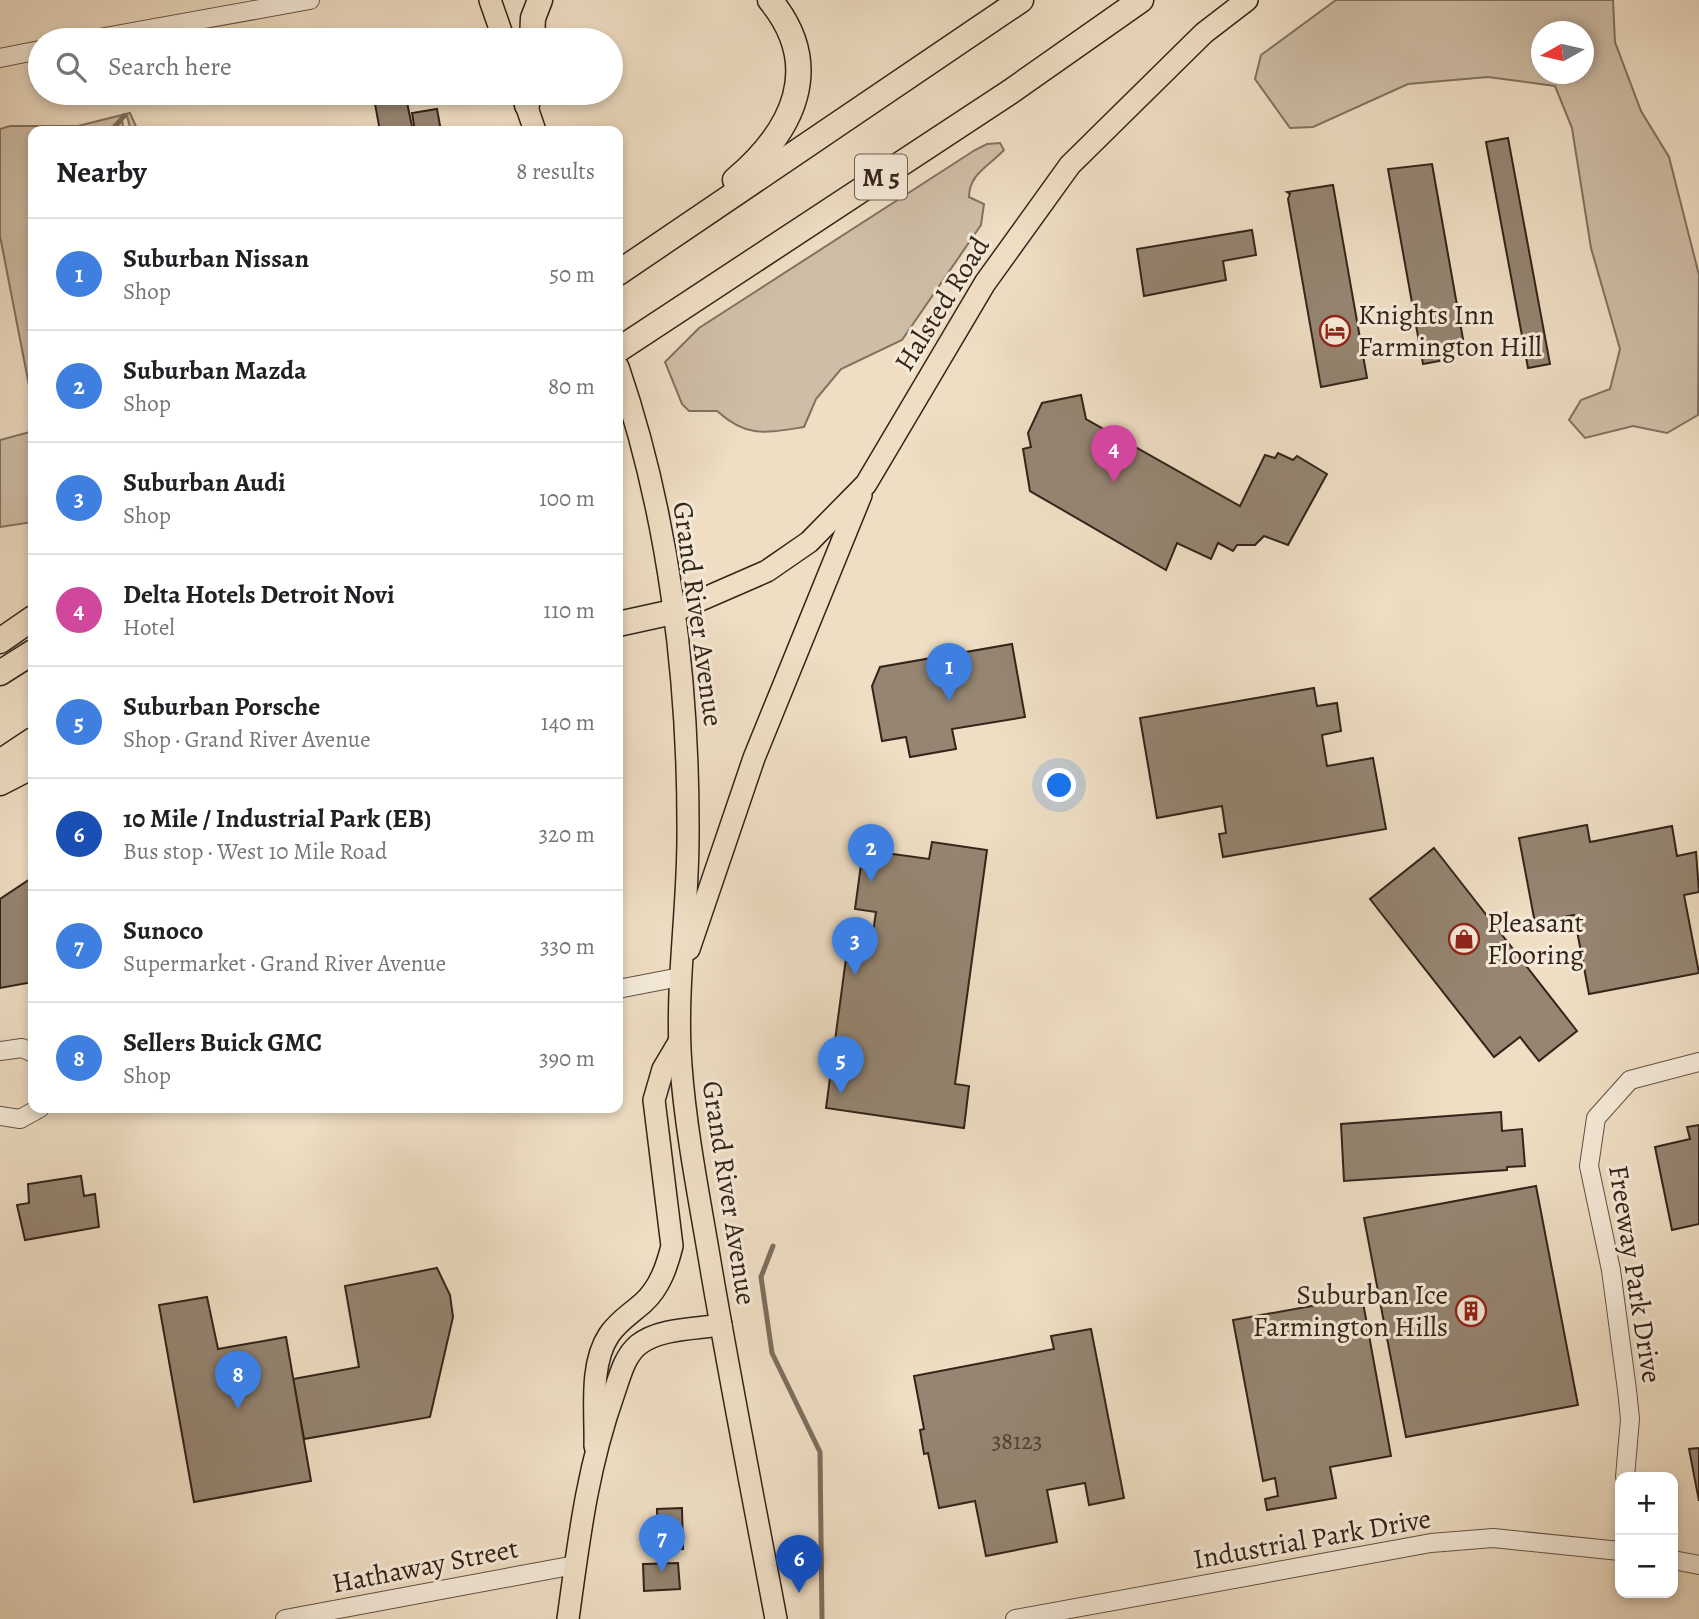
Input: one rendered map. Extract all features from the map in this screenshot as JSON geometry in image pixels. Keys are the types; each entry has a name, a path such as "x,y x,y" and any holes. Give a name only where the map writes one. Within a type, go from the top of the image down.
{"highway":[{"path":"533,28 533,18 540,0"},
{"path":"649,254 745,172 770,147 787,121 796,96 798,65 791,33 770,0"},
{"name":"M 5","path":"623,270 1021,0"},
{"name":"M 5","path":"623,348 1010,92 1141,0"},
{"path":"623,623 673,612"},
{"path":"0,641 28,621"},
{"path":"0,674 28,655"},
{"path":"0,762 28,743"},
{"path":"0,783 28,769"}],"main road":[{"path":"490,0 500,28"},
{"name":"Halsted Road","path":"673,612 767,571 809,542 866,484 985,283 1070,165 1204,33 1247,0"},
{"path":"527,105 534,126"},
{"name":"Grand River Avenue","path":"595,1446 626,1359 638,1345 663,1334 721,1325 692,1159 679,1042 688,840 687,747 673,612 656,502 635,417 623,382"},
{"path":"680,977 754,758 866,484"},
{"name":"Grand River Avenue","path":"568,1619 595,1446 596,1373 607,1337 619,1321 655,1290 666,1268 672,1245 654,1100 657,1083 679,1042"},
{"path":"721,1325 776,1619"}],"street":[{"path":"155,28 310,0"},
{"path":"0,58 28,52"},
{"path":"623,988 680,977"},
{"path":"0,1051 22,1048 28,1051"},
{"name":"Freeway Park Drive","path":"1625,1472 1630,1419 1626,1382 1611,1270 1589,1166 1596,1118 1630,1080 1699,1062"},
{"path":"0,1116 20,1119 31,1113"},
{"name":"Industrial Park Drive","path":"1015,1619 1431,1543 1493,1538 1615,1550"},
{"path":"1678,1561 1699,1565"},
{"name":"Hathaway Street","path":"285,1619 575,1565"}],"shaded area":[{"path":"1336,0 1613,0 1615,42 1641,111 1669,157 1699,275 1698,415 1667,433 1633,426 1585,438 1569,420 1581,400 1610,389 1620,349 1591,248 1572,128 1555,86 1540,84 1594,84 1594,21 1531,21 1531,83 1488,77 1408,84 1313,127 1290,128 1255,79 1261,55"},
{"path":"130,113 136,126 130,126 127,116 121,116 123,126 78,126"},
{"path":"28,126 28,380 0,236 0,129"},
{"path":"1000,143 1004,150 976,176 970,189 969,197 984,204 981,225 902,340 841,369 816,399 804,427 767,432 747,430 717,411 689,411 682,404 665,362 699,328 975,150 987,144"},
{"path":"28,433 28,523 0,527 0,440"}],"building":[{"path":"375,105 408,105 412,126 379,126"},
{"path":"437,109 440,126 414,126 412,113"},
{"path":"1508,138 1550,364 1528,368 1486,142"},
{"path":"1432,164 1466,356 1423,364 1388,169"},
{"name":"Knights Inn Farmington Hill","path":"1333,185 1367,378 1321,387 1288,199 1290,194 1287,192"},
{"path":"1252,230 1256,255 1223,261 1226,280 1144,296 1137,249"},
{"path":"1081,395 1086,419 1240,506 1265,455 1275,458 1278,453 1293,460 1297,456 1327,474 1288,545 1264,536 1255,545 1237,545 1233,551 1218,543 1211,559 1177,543 1166,570 1030,491 1023,449 1031,447 1028,433 1042,403"},
{"path":"1012,644 1025,717 952,729 956,749 910,757 906,737 882,741 872,686 880,667"},
{"path":"1314,688 1317,706 1337,703 1341,731 1322,735 1327,766 1373,758 1386,829 1223,857 1219,834 1226,833 1222,806 1157,818 1140,718"},
{"path":"1587,825 1590,842 1672,826 1677,856 1696,852 1699,892 1684,895 1699,973 1589,994 1574,915 1535,923 1519,838"},
{"path":"932,842 987,850 955,1084 969,1086 964,1128 826,1108 849,936 872,939 876,912 855,909 863,850 929,859"},
{"path":"1434,848 1577,1031 1539,1061 1520,1037 1494,1057 1370,899"},
{"path":"28,880 28,983 0,988 0,899"},
{"path":"1501,1112 1502,1131 1522,1129 1525,1166 1507,1167 1507,1170 1344,1181 1341,1124"},
{"path":"1699,1125 1699,1224 1672,1230 1655,1147 1690,1139 1687,1127"},
{"path":"81,1176 84,1196 95,1194 99,1227 25,1240 17,1205 29,1203 28,1184"},
{"name":"Suburban Ice Farmington Hills","path":"1536,1186 1578,1405 1406,1437 1364,1218"},
{"path":"437,1268 450,1295 453,1317 430,1417 304,1439 293,1379 359,1367 345,1286"},
{"path":"207,1297 218,1349 286,1337 311,1481 194,1502 159,1305"},
{"path":"1362,1297 1391,1456 1330,1467 1336,1498 1267,1510 1265,1499 1278,1496 1275,1478 1263,1481 1233,1320"},
{"path":"1091,1329 1124,1498 1089,1505 1085,1483 1047,1490 1057,1542 986,1556 975,1501 939,1508 928,1453 924,1454 920,1430 924,1429 914,1376 1054,1349 1051,1336"},
{"path":"1699,1448 1699,1501 1689,1449"},
{"path":"682,1508 683,1549 658,1550 657,1509"},
{"path":"678,1563 680,1589 644,1591 643,1564"}],"waterway":[{"path":"115,126 124,116"},
{"path":"773,1246 761,1277 772,1353 820,1452 822,1619"}],"place":[{"name":"Knights Inn Farmington Hill","path":"1335,331"},
{"name":"Delta Hotels Detroit Novi","path":"1114,483"},
{"name":"Suburban Nissan","path":"949,701"},
{"name":"Suburban Mazda","path":"871,882"},
{"name":"Pleasant Flooring","path":"1464,939"},
{"name":"Suburban Audi","path":"855,975"},
{"name":"Suburban Porsche","path":"841,1094"},
{"name":"Suburban Ice Farmington Hills","path":"1471,1311"},
{"name":"Sellers Buick GMC","path":"238,1409"},
{"name":"Sunoco","path":"662,1572"},
{"name":"10 Mile / Industrial Park (EB)","path":"799,1593"}]}
